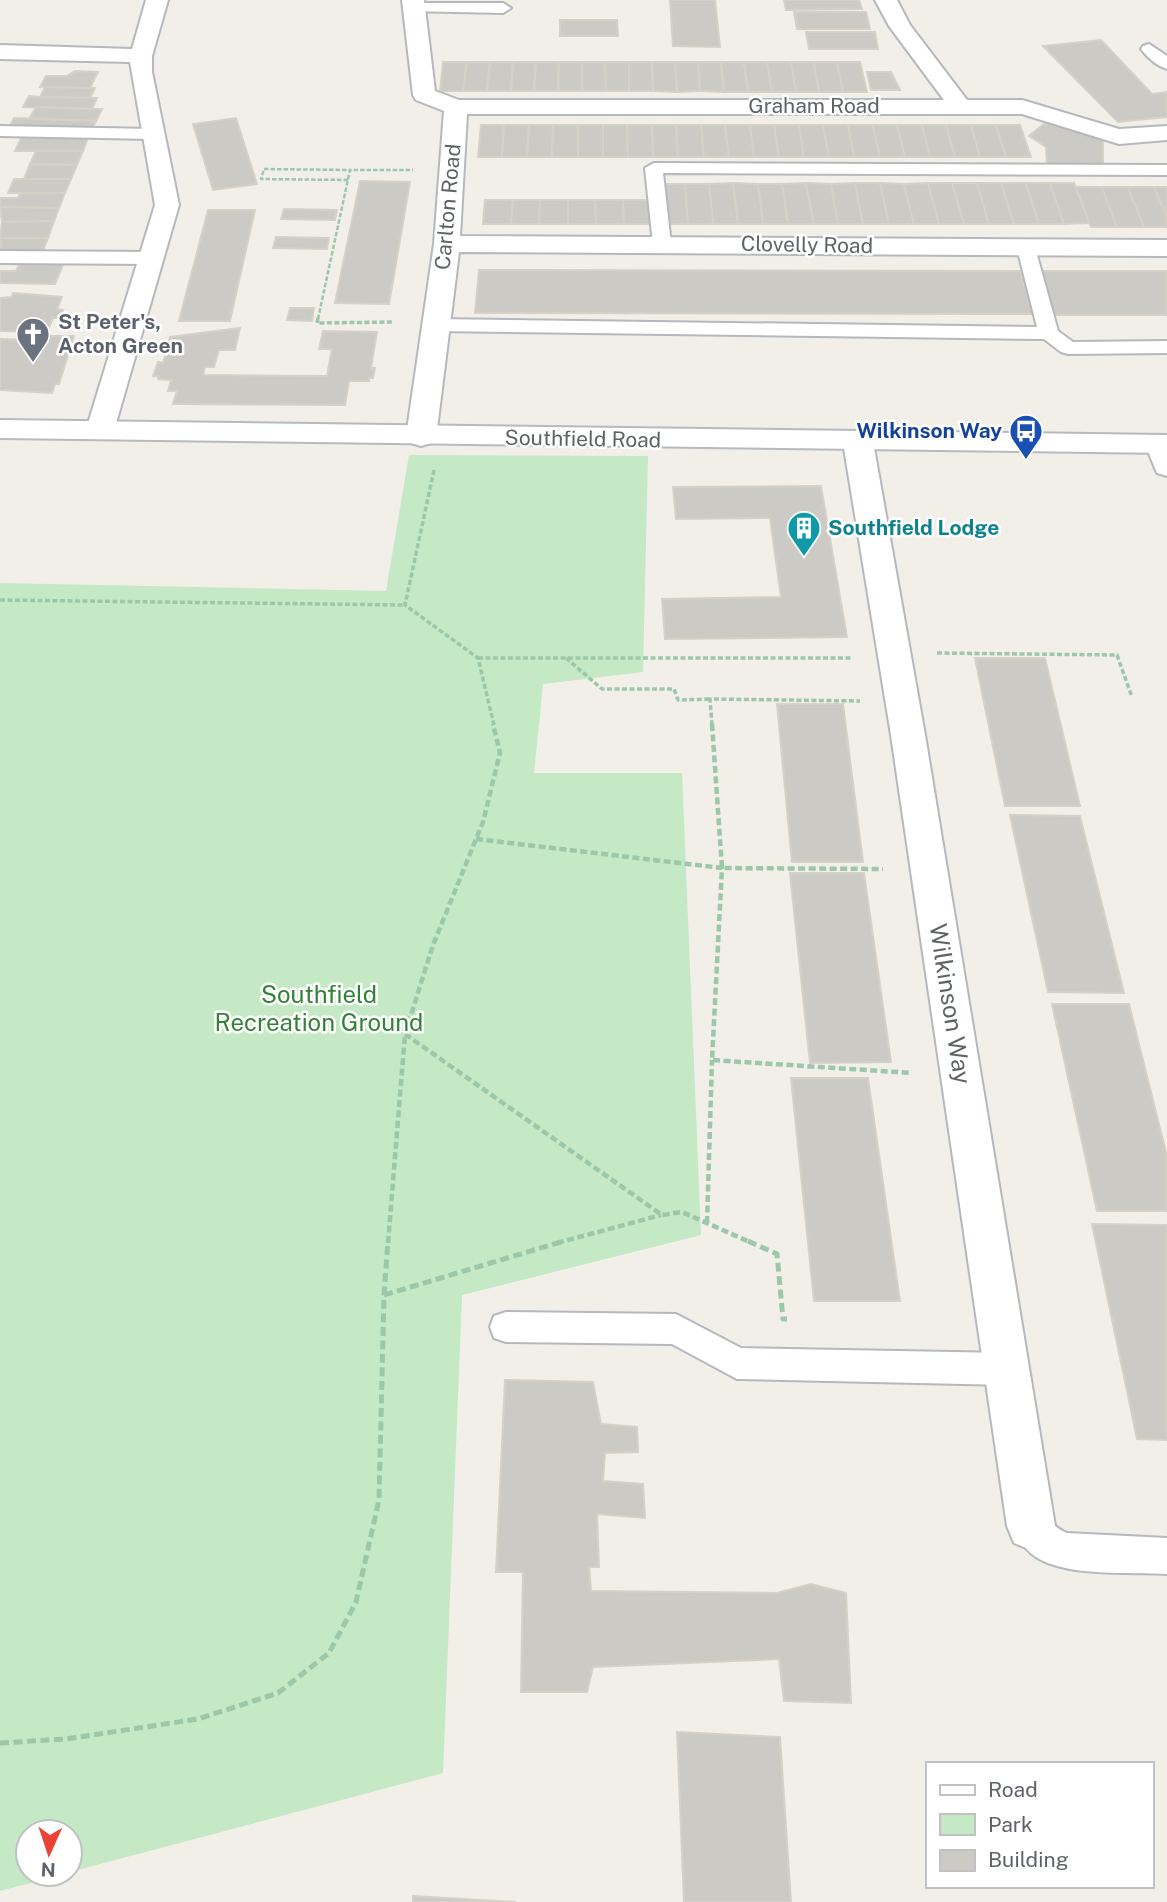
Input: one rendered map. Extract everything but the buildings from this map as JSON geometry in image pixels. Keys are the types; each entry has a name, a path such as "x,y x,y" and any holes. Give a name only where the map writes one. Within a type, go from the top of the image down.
{"street":[{"path":"100,430 167,205 141,72 141,55 157,0"},
{"path":"886,0 900,26 959,105"},
{"name":"Carlton Road","path":"413,4 424,95 456,107 447,244 421,437"},
{"path":"0,52 141,55"},
{"name":"Graham Road","path":"456,107 1023,107 1044,110 1112,135 1139,137 1167,133"},
{"name":"Clovelly Road","path":"447,244 1167,248"},
{"name":"Southfield Road","path":"0,429 858,442 1165,452"},
{"name":"Wilkinson Way","path":"858,442 895,655 1031,1526"}],"lane":[{"path":"413,4 503,8"},
{"path":"1149,49 1167,65"},
{"path":"0,131 152,134"},
{"path":"662,244 654,168 1167,170"},
{"path":"1026,248 1049,333 1068,348 1167,347"},
{"path":"0,257 152,258"},
{"path":"435,324 1049,333"},
{"path":"506,1327 676,1329 737,1363 1007,1369"},
{"path":"1031,1526 1047,1544 1067,1551 1167,1556"}],"path":[{"path":"348,180 261,179 264,169 452,170"},
{"path":"350,170 317,323 435,324"},
{"path":"405,605 434,470"},
{"path":"0,600 405,605 478,658 1116,654 1132,697"},
{"path":"565,657 602,689 674,689 678,700 902,702"},
{"path":"0,1743 66,1739 198,1719 278,1693 329,1653 356,1602 379,1500 384,1295 405,1034 433,945 484,822 500,753 478,658"},
{"path":"707,1223 722,869 710,699"},
{"path":"476,839 722,869 929,869"},
{"path":"405,1034 662,1215"},
{"path":"712,1060 961,1076"},
{"path":"384,1295 498,1259 682,1212 777,1254 783,1319 796,1319"}],"green space":[{"name":"Southfield Recreation Ground","path":"409,455 648,456 643,672 543,684 534,773 682,773 701,1235 462,1295 443,1773 84,1868 84,1818 14,1818 14,1887 0,1891 0,583 386,591"}],"place":[{"name":"St Peter's, Acton Green","path":"33,364"},
{"name":"Wilkinson Way","path":"1026,461"},
{"name":"Southfield Lodge","path":"804,558"}]}
